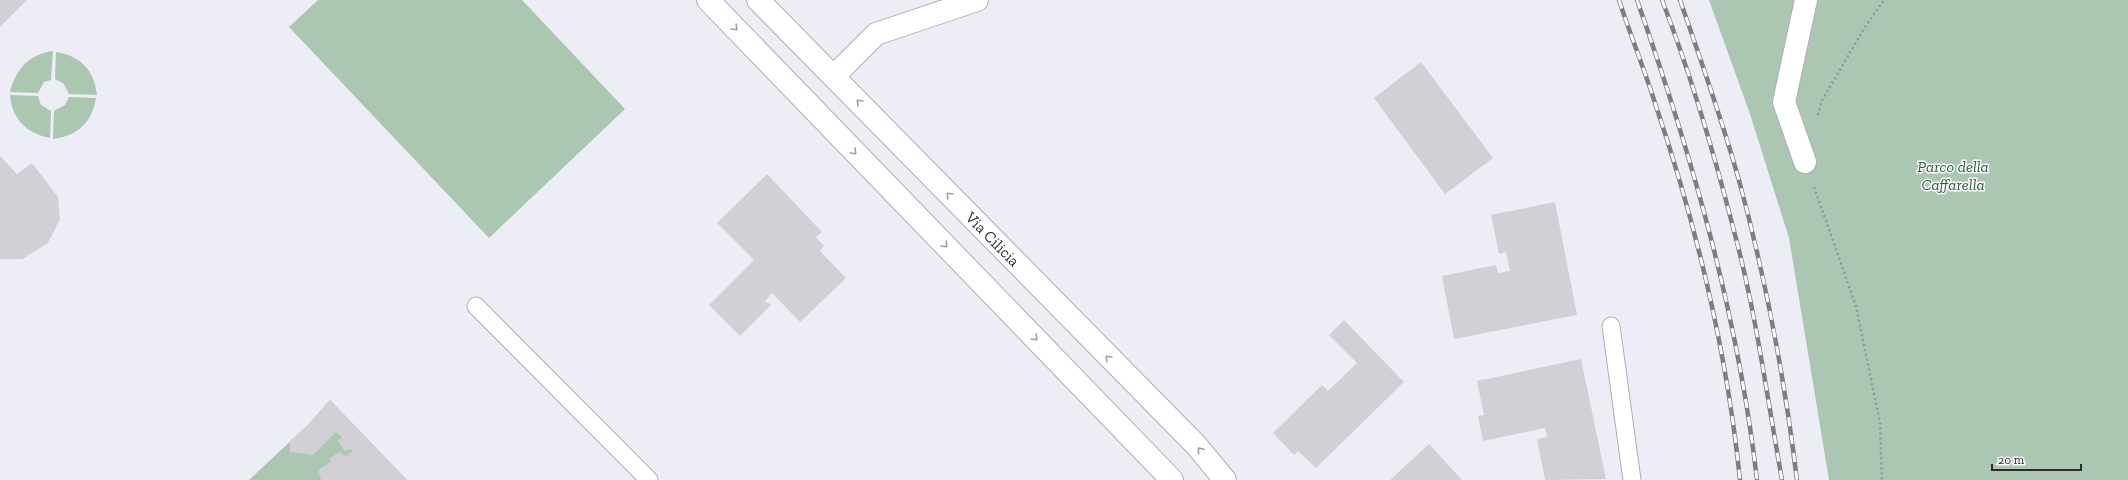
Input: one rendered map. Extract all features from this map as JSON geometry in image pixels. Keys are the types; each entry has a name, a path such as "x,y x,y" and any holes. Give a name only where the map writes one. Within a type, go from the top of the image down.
{"main road":[{"path":"708,0 1172,480"},
{"name":"Via Cilicia","path":"758,0 834,76 1091,341 1196,445 1225,480"},
{"path":"834,76 876,34 977,0"},
{"path":"1805,162 1784,102 1806,0"}],"lane":[{"path":"476,306 649,480"},
{"path":"1611,326 1632,480"}],"path":[{"path":"1817,117 1821,102 1865,27 1884,0"},
{"path":"1805,162 1856,306 1880,423 1882,480"}],"green space":[{"path":"318,0 522,0 625,109 489,238 289,27"},
{"name":"Parco della Caffarella","path":"1709,0 2128,0 2128,480 1829,480 1789,238 1750,114"},
{"path":"53,51 51,80 44,82 38,93 10,92 16,76 30,59 37,55"},
{"path":"56,52 73,57 85,66 93,78 97,95 69,94 63,83 55,79"},
{"path":"10,95 38,96 41,105 51,111 50,138 34,133 22,124 17,118 11,104"},
{"path":"69,97 96,98 91,115 82,127 69,135 53,139 54,111 65,105"},
{"path":"330,400 407,480 249,480 308,425"}],"building":[{"path":"0,0 27,0 0,27"},
{"path":"1421,62 1493,158 1445,194 1374,98"},
{"path":"0,156 17,174 32,163 58,197 60,219 48,243 22,259 0,259"},
{"path":"767,174 822,232 816,237 824,246 820,251 846,278 800,322 772,293 765,301 771,305 740,336 709,305 754,260 717,223"},
{"path":"1555,202 1577,315 1454,339 1442,276 1496,265 1498,273 1510,271 1506,252 1499,254 1491,215"},
{"path":"1344,320 1404,382 1316,468 1298,451 1294,455 1273,433 1322,385 1328,391 1357,363 1329,335"},
{"path":"1581,359 1606,479 1545,480 1537,439 1547,437 1545,428 1483,441 1478,416 1484,415 1477,381"},
{"path":"330,400 407,480 321,480 318,470 331,462 329,459 339,452 346,456 353,451 351,449 345,451 338,441 342,437 336,432 313,455 290,452 290,441 308,425"},
{"path":"1429,444 1462,480 1390,480"}],"railway":[{"path":"1619,0 1670,149 1684,195 1708,289 1727,384 1740,480"},
{"path":"1637,0 1676,118 1710,237 1738,357 1749,418 1757,480"},
{"path":"1662,0 1683,57 1701,114 1742,262 1761,355 1782,480"},
{"path":"1680,0 1712,92 1740,184 1749,220 1781,368 1797,480"}]}
